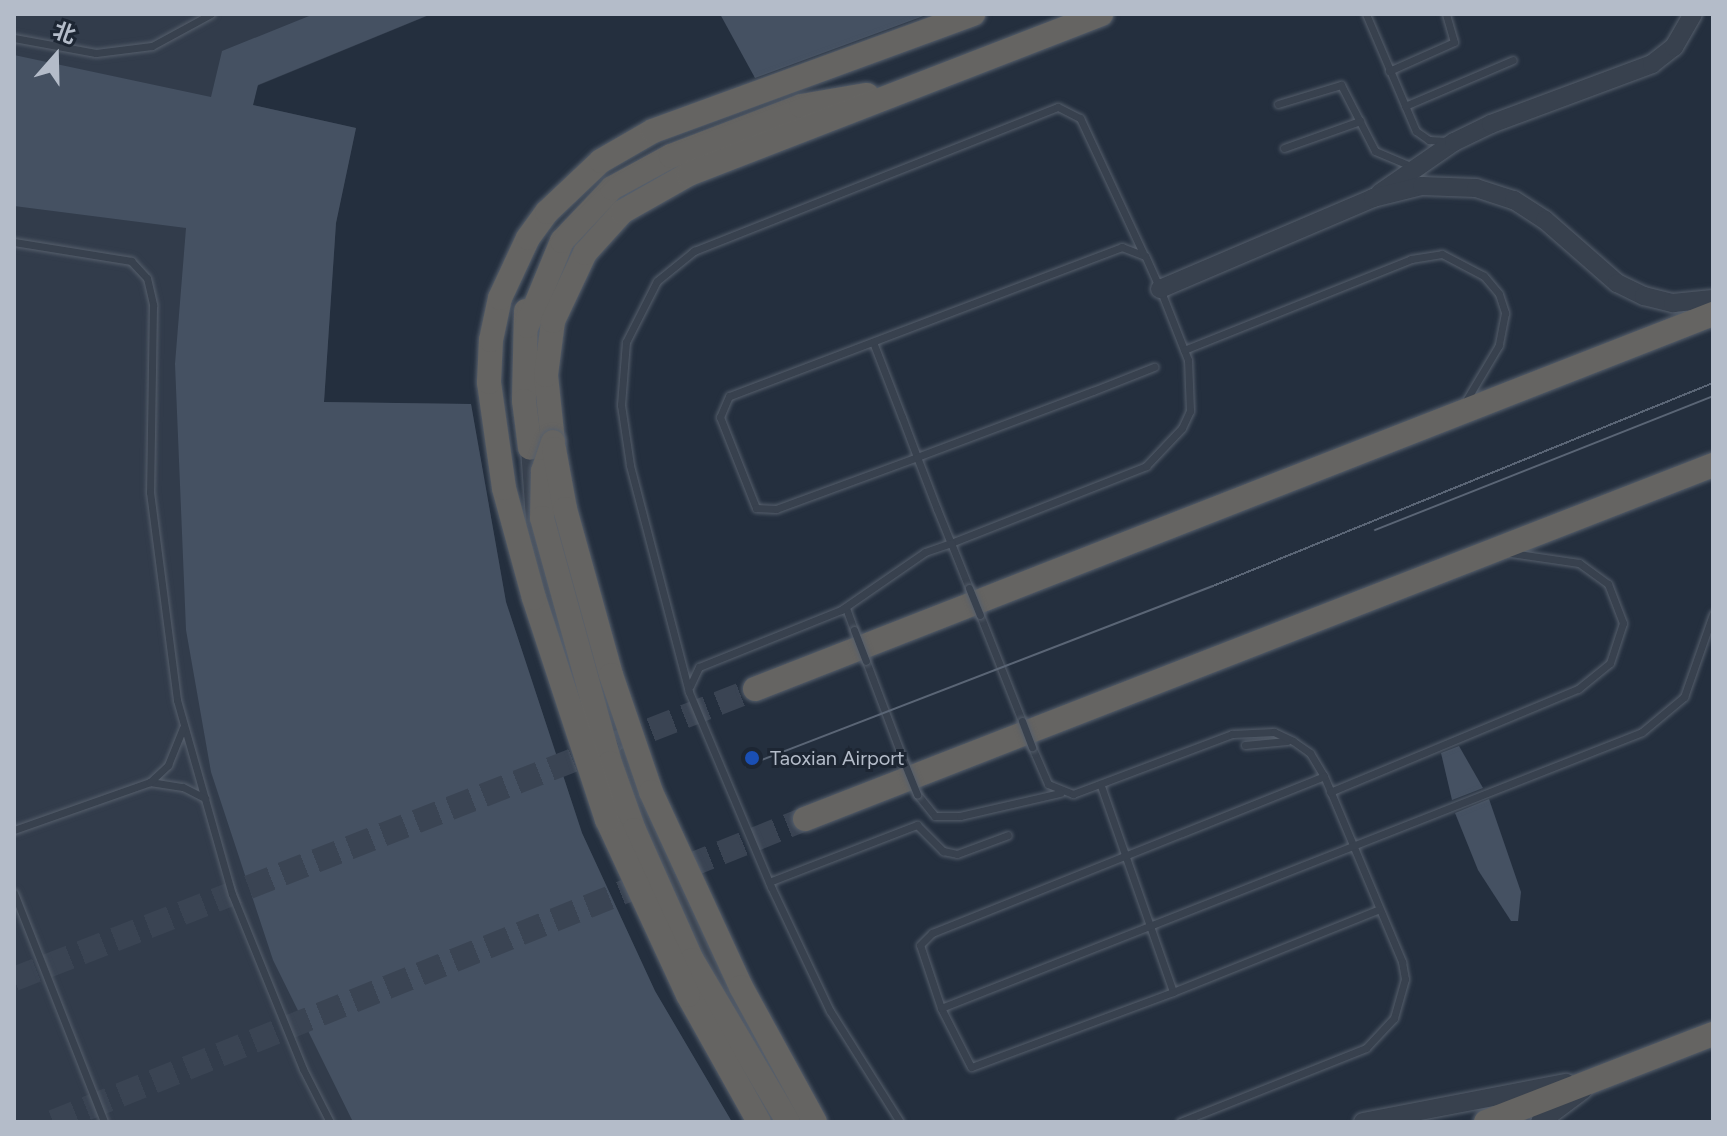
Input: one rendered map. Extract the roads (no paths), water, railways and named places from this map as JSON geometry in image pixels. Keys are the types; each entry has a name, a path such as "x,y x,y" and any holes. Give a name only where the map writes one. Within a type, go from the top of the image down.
{"highway":[{"path":"756,1122 688,995 607,820 534,598 498,451 489,382 500,298 517,257 547,212 601,161 653,131 973,14"},
{"path":"788,1122 692,960 615,776 542,518 541,445 553,321 585,253 622,212 689,174 1101,14"},
{"path":"527,326 562,241 593,205 640,171 801,106 916,86"},
{"path":"601,161 559,218 526,302 524,401 565,509 611,675 651,792 741,987 813,1122"},
{"path":"755,689 1713,314"},
{"path":"805,819 1713,465"},
{"path":"1486,1122 1713,1034"}],"street":[{"path":"1373,198 1454,142 1652,64 1674,47 1693,14"},
{"path":"1160,289 1373,198 1422,186 1476,188 1514,200 1545,220 1617,283 1644,296 1673,303 1713,299"},
{"path":"541,445 537,549 620,858 694,1020 756,1122"},
{"path":"1363,1122 1600,1077"},
{"path":"1540,1122 1600,1077"}],"lane":[{"path":"14,38 96,53 152,46 211,14"},
{"path":"1366,14 1421,137 1454,142"},
{"path":"1389,71 1451,45 1455,39 1446,14"},
{"path":"1405,106 1513,60"},
{"path":"1278,104 1341,85 1380,156 1415,167"},
{"path":"689,692 692,675 699,667 846,608 925,552 1146,466 1164,451 1190,411 1192,386 1184,350 1160,289 1080,118 1058,107 694,251 669,269 631,326 623,354 621,405 636,494 689,692 769,882 830,1011 900,1122"},
{"path":"1284,148 1360,121"},
{"path":"14,242 131,261 147,278 153,305 150,492 184,726 232,894 303,1069 330,1122"},
{"path":"1145,256 1122,247 723,402 720,417 751,500 756,508 776,509 1154,367"},
{"path":"1184,350 1411,259 1442,254 1484,276 1499,294 1505,313 1499,345 1459,413"},
{"path":"873,342 1032,747 1048,784 1060,793"},
{"path":"1330,792 1578,689 1610,663 1620,642 1622,613 1600,576 1566,559 1497,551"},
{"path":"846,608 917,794 935,816 960,816 1101,786 1232,734 1274,732 1310,753 1324,776 1379,909 1405,979 1402,998 1385,1034 1366,1048 1180,1122"},
{"path":"941,1008 1642,732 1684,697 1713,614"},
{"path":"14,830 150,782 168,765 184,726"},
{"path":"1245,745 1293,741"},
{"path":"1324,776 923,939 919,954 941,1008 964,1062 979,1066 1379,909"},
{"path":"150,782 183,787 205,798"},
{"path":"1101,786 1173,992"},
{"path":"769,882 917,825 943,851 957,854 1008,835"},
{"path":"14,893 18,916 104,1122"}],"tunnel":[{"path":"14,979 755,689"},
{"path":"53,1122 805,819"}],"tram line":[{"path":"746,766 1213,586 1713,383"},
{"path":"1375,530 1713,396"}],"place":[{"name":"Taoxian Airport","path":"752,758"}]}
